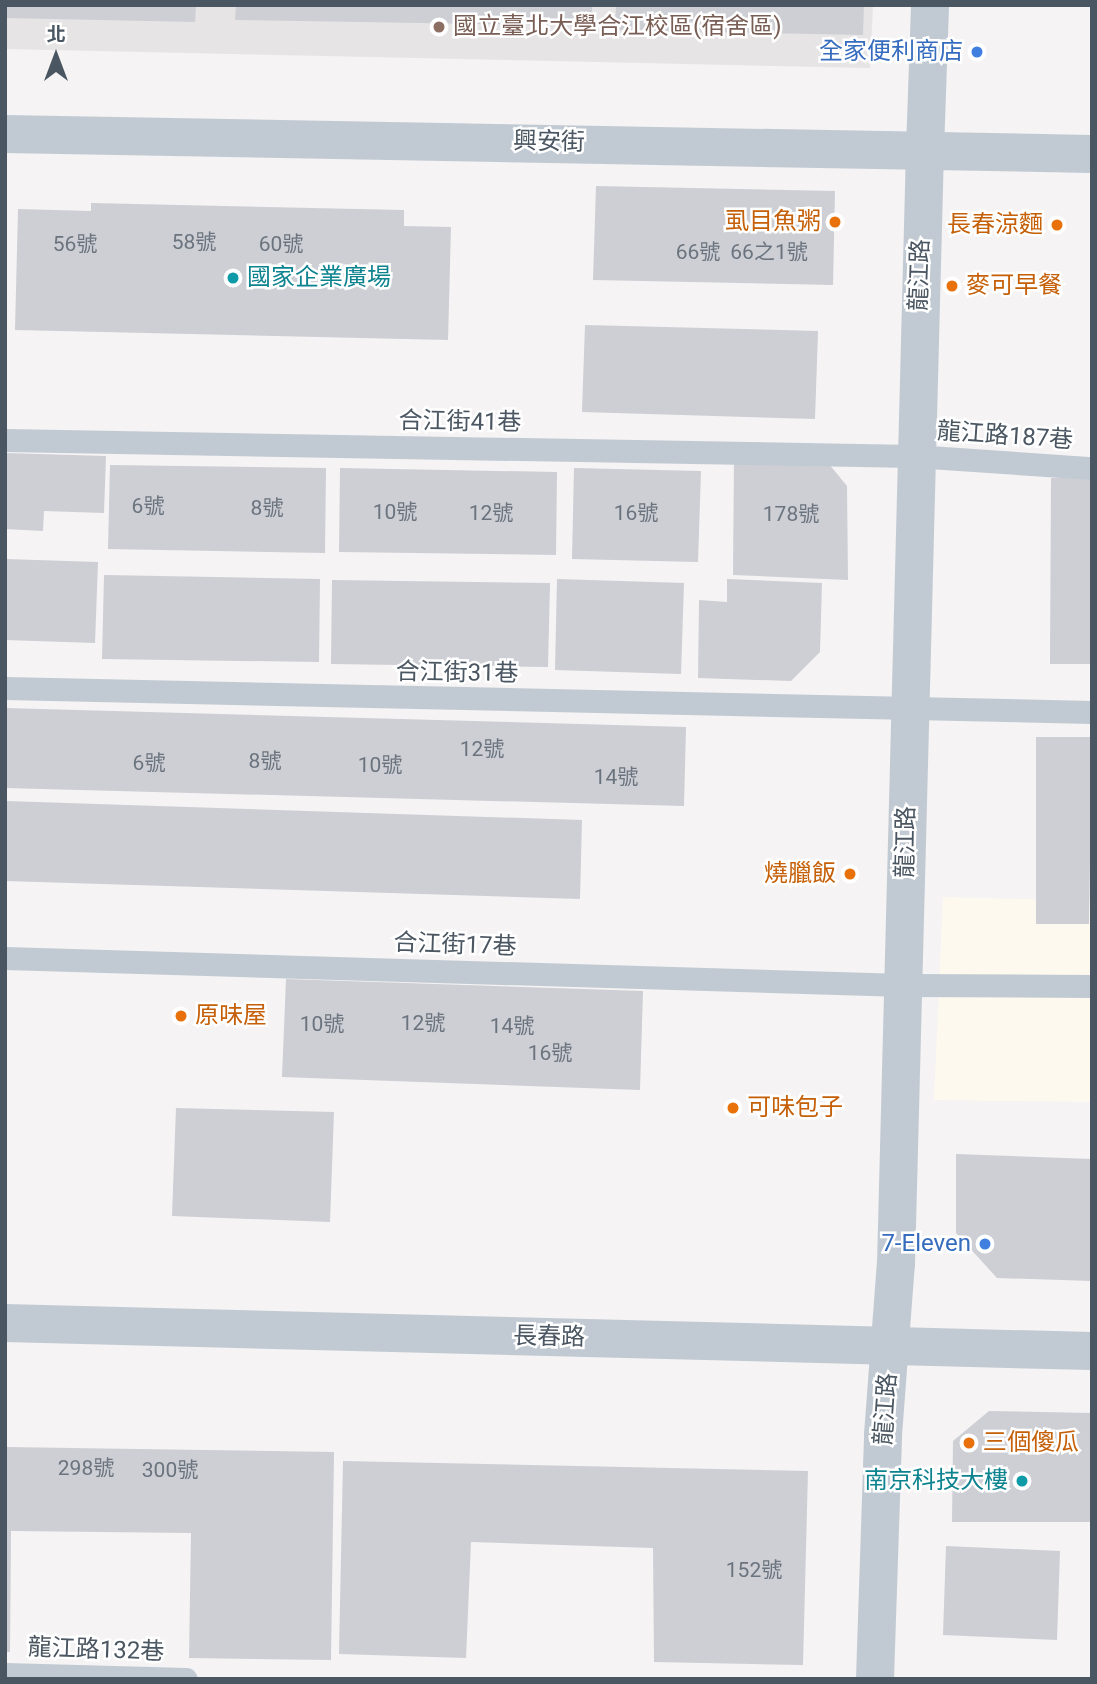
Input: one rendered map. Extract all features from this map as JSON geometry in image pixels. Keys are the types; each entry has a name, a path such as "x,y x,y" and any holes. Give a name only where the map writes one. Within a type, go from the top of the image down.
{"street":[{"name":"龍江路","path":"875,1679 904,985 914,456 930,5"},
{"name":"興安街","path":"5,134 1092,154"},
{"name":"長春路","path":"5,1323 1092,1351"}],"lane":[{"name":"合江街41巷","path":"5,440 914,456"},
{"name":"龍江路187巷","path":"914,456 1092,468"},
{"name":"合江街31巷","path":"5,688 1092,712"},
{"name":"合江街17巷","path":"5,958 904,985 1092,986"},
{"name":"龍江路132巷","path":"5,1674 186,1679"}],"shaded area":[{"name":"國立臺北大學合江校區(宿舍區)","path":"5,5 873,5 870,68 5,49"},
{"path":"943,897 1092,901 1092,1102 934,1100"}],"building":[{"path":"5,5 196,5 195,22 5,18"},
{"path":"236,5 592,5 592,26 235,20"},
{"path":"616,5 864,5 863,35 615,30"},
{"path":"596,186 835,191 833,285 593,280"},
{"name":"國家企業廣場","path":"91,203 404,210 404,226 451,227 448,340 15,330 18,209 91,211"},
{"path":"585,325 818,331 815,419 582,412"},
{"path":"5,453 106,456 104,513 44,511 43,531 5,529"},
{"path":"734,457 824,458 847,486 848,580 733,575"},
{"path":"110,465 326,468 325,553 108,549"},
{"path":"340,468 557,472 556,555 339,552"},
{"path":"574,468 701,471 698,562 572,559"},
{"path":"1051,478 1092,478 1092,664 1050,664"},
{"path":"5,559 98,562 95,643 5,640"},
{"path":"104,575 320,579 319,662 102,659"},
{"path":"557,579 684,583 681,674 555,670"},
{"path":"727,579 822,583 820,652 791,681 698,678 699,600 727,602"},
{"path":"332,580 550,583 548,667 331,664"},
{"path":"5,708 686,727 684,806 5,788"},
{"path":"1036,737 1092,737 1089,924 1036,924"},
{"path":"6,801 582,820 580,899 5,881"},
{"path":"286,979 643,991 640,1090 282,1077"},
{"path":"176,1108 334,1112 330,1222 172,1216"},
{"path":"956,1154 1092,1159 1092,1281 997,1278 956,1233"},
{"name":"南京科技大樓","path":"989,1411 1092,1413 1092,1522 952,1522 953,1441"},
{"path":"5,1447 334,1452 331,1660 189,1658 191,1533 11,1531 10,1652 5,1652"},
{"path":"343,1461 808,1471 803,1665 654,1662 653,1548 471,1542 466,1658 339,1654"},
{"path":"946,1546 1060,1551 1057,1640 943,1635"}],"place":[{"name":"國立臺北大學合江校區(宿舍區)","path":"439,27"},
{"name":"全家便利商店","path":"977,52"},
{"name":"虱目魚粥","path":"835,222"},
{"name":"長春涼麵","path":"1057,225"},
{"name":"國家企業廣場","path":"233,278"},
{"name":"麥可早餐","path":"952,286"},
{"name":"燒臘飯","path":"850,874"},
{"name":"原味屋","path":"181,1016"},
{"name":"可味包子","path":"733,1108"},
{"name":"7-Eleven","path":"985,1244"},
{"name":"三個傻瓜","path":"969,1443"},
{"name":"南京科技大樓","path":"1022,1481"}]}
